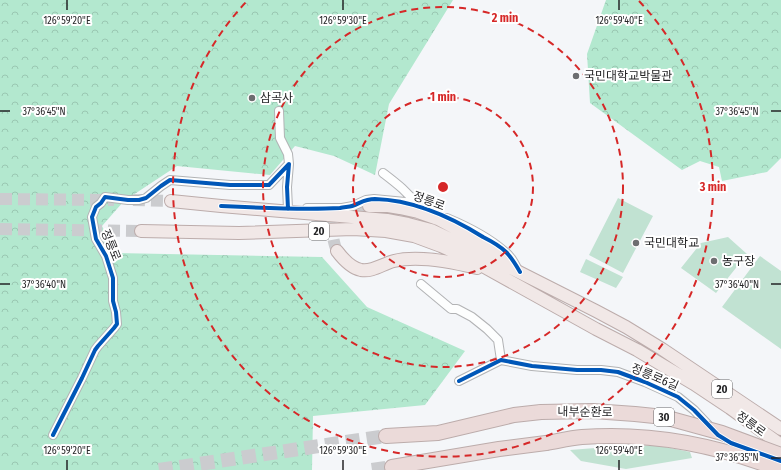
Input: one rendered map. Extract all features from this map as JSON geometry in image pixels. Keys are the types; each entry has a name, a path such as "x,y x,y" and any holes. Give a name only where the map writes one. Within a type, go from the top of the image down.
{"highway":[{"name":"내부순환로","path":"386,436 438,433 514,415 541,412 593,411 664,417 722,433 781,455"},
{"name":"내부순환로","path":"392,467 499,448 546,443 582,437 602,436 660,438 711,447 779,470"}],"main road":[{"name":"정릉로","path":"171,201 387,220 431,230 520,272 596,311 662,349 781,429"},
{"path":"369,206 388,206 400,208 438,219 492,248 507,266"},
{"name":"정릉로","path":"141,231 239,233 354,229 386,231 414,236 470,259 657,361 730,408 781,445"},
{"path":"337,251 341,257 351,265 362,270 374,269 394,261 410,259 431,260 490,270"},
{"path":"531,293 549,294 590,316 596,317 596,311"}],"street":[{"path":"279,111 280,138 288,154 289,164 287,187 288,209"},
{"name":"정릉로","path":"53,435 95,350 117,324 113,301 113,278 106,256 96,239 93,224 92,217 96,207 105,198 128,200 139,200 146,198 170,180 230,185 269,185 289,164"},
{"name":"정릉로","path":"383,173 410,195 418,206"},
{"name":"정릉로","path":"222,206 288,209 342,208 353,206 366,200 374,199 389,200 418,206 457,222 494,243 505,252 520,272"},
{"path":"421,284 451,309 457,309 472,317 498,340 501,360 459,381"},
{"name":"정릉로6길","path":"501,360 532,366 618,372 678,397 694,410 723,439 781,461"}],"green space":[{"path":"0,0 453,0 389,104 375,175 334,156 295,146 270,175 177,166 124,201 102,226 115,253 322,257 367,307 465,351 425,405 313,416 312,470 0,470"},
{"path":"606,0 781,0 781,158 767,172 722,181 719,167 700,161 682,170 590,103 587,54"},
{"path":"618,198 653,216 623,273 589,255"},
{"name":"농구장","path":"728,237 747,254 716,293 681,268 701,243"},
{"path":"760,256 781,271 781,349 722,307"},
{"path":"586,259 623,277 616,288 580,272"},
{"path":"656,445 690,452 692,458 626,469 581,461 570,450 608,447"}],"tunnel":[{"path":"0,199 114,200"},
{"path":"133,200 171,201"},
{"path":"337,251 333,236 333,226 335,221 342,213 348,210 369,206"},
{"path":"0,229 141,231"},
{"path":"159,470 386,436"},
{"path":"372,470 392,467"}],"cycle path":[{"path":"53,435 95,350 117,324 113,301 113,278 106,256 96,239 92,217 96,207 105,197 139,200 146,198 170,180 230,185 269,185 289,164 287,187 288,209"},
{"path":"221,206 325,209 351,206 371,199 390,200 418,206 445,216 492,242 508,254 520,272"},
{"path":"459,381 501,360 532,366 618,372 678,397 694,410 718,435 731,443 781,461"}],"place":[{"name":"국민대학교박물관","path":"576,76"},
{"name":"삼곡사","path":"252,98"},
{"name":"국민대학교","path":"636,243"},
{"name":"농구장","path":"714,261"}]}
